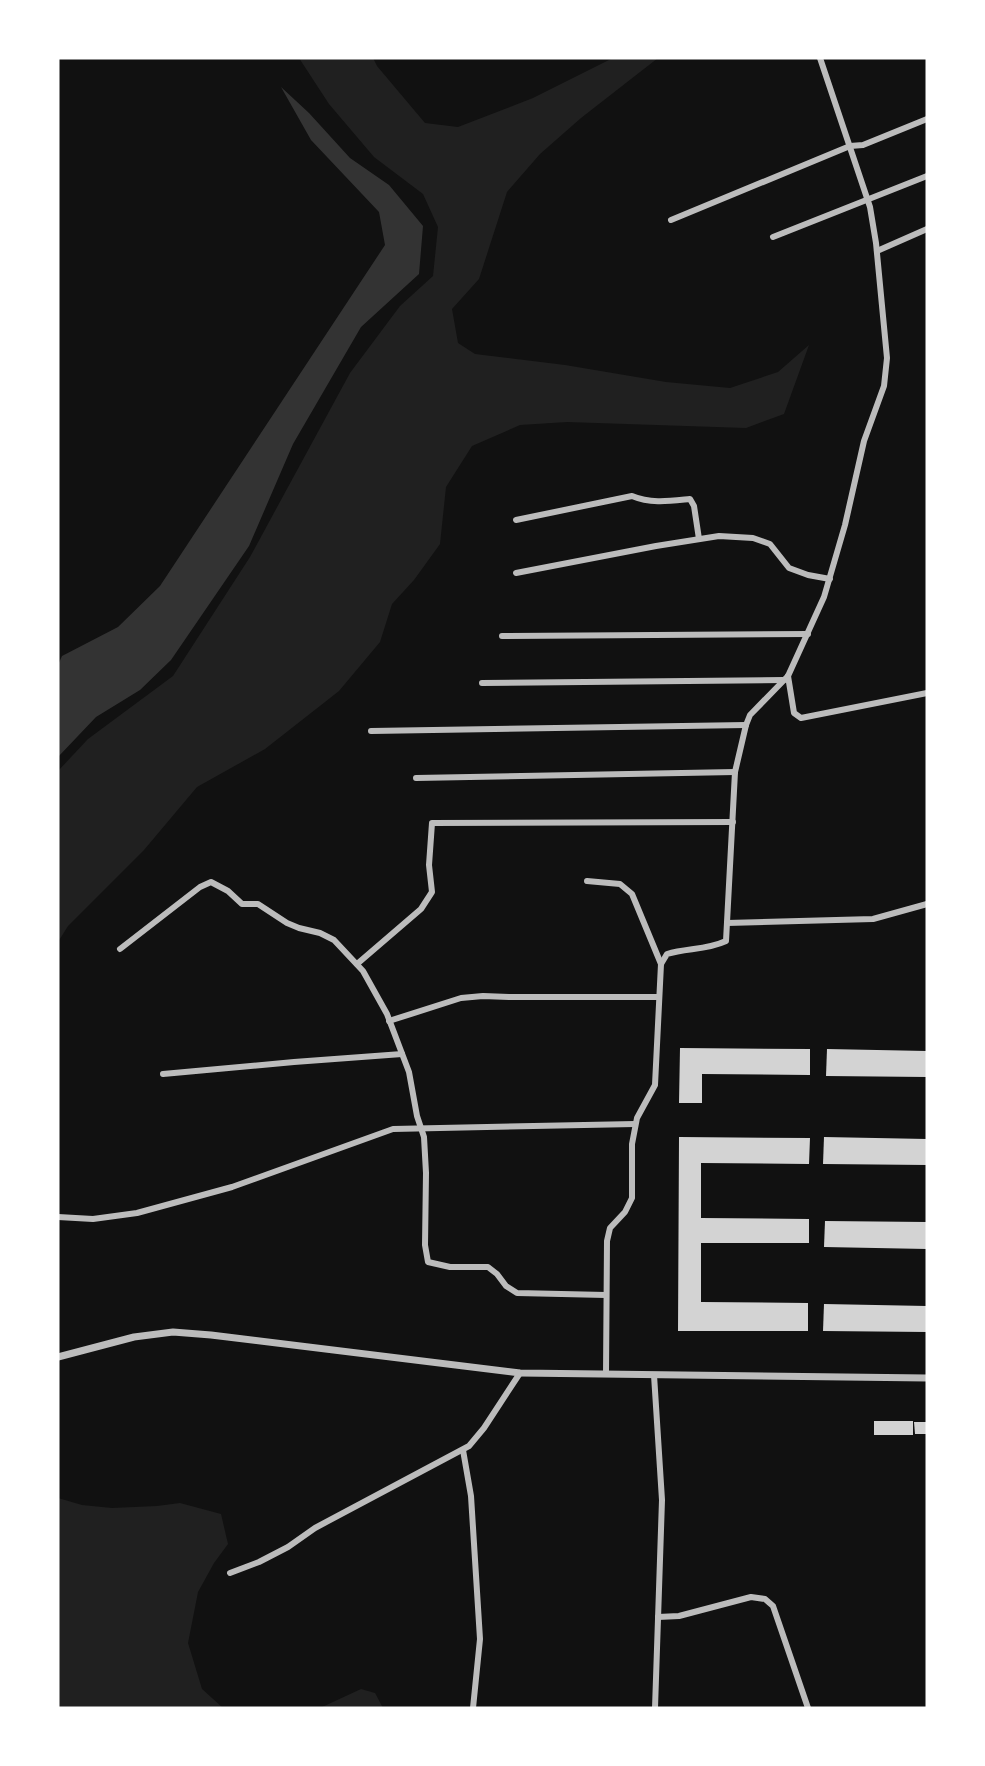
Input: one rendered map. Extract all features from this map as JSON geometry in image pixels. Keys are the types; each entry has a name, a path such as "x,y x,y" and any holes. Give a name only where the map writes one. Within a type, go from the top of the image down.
{"street":[{"path":"661,964 667,954 714,947 726,941 736,772 746,725 750,715 786,678 824,597 845,525 864,441 884,386 887,358 877,251 868,199 820,58"},
{"path":"671,220 850,146 863,145 927,119"},
{"path":"773,237 927,176"},
{"path":"877,251 927,229"},
{"path":"516,520 632,496 643,501 658,502 690,499 694,506 699,540"},
{"path":"516,573 719,536 753,538 769,544 789,568 830,579"},
{"path":"502,636 807,634"},
{"path":"482,683 786,678"},
{"path":"786,678 794,713 801,718 927,693"},
{"path":"371,731 746,725"},
{"path":"416,778 736,772"},
{"path":"357,964 421,909 432,892 429,864 432,823 733,822"},
{"path":"587,881 621,884 632,894 661,964 655,1085 636,1118 632,1144 632,1198 625,1212 610,1228 607,1241 606,1374"},
{"path":"120,949 200,887 211,882 228,891 242,904 258,904 287,923 334,940 363,971 389,1021 409,1072 424,1137 425,1245 428,1262 450,1267 488,1267 506,1286 517,1293 606,1295"},
{"path":"727,923 873,919 927,904"},
{"path":"389,1021 461,998 483,996 659,997"},
{"path":"163,1074 402,1054"},
{"path":"58,1217 93,1220 136,1213 232,1187 393,1129 635,1124"},
{"path":"58,1357 134,1337 173,1332 520,1373 927,1378"},
{"path":"230,1573 288,1547 391,1486 470,1446 520,1373"},
{"path":"654,1375 662,1500 655,1708"},
{"path":"463,1450 471,1496 480,1639 473,1708"},
{"path":"658,1617 708,1609 751,1597 765,1599 773,1606 808,1708"}],"shaded area":[{"path":"299,58 373,58 425,123 458,127 533,98 613,58 658,58 540,154 507,192 479,279 452,309 458,343 475,354 565,365 666,382 730,388 778,372 809,345 784,414 746,428 567,422 520,425 472,446 446,487 440,544 414,580 392,604 380,642 339,691 265,749 197,787 144,850 68,926 58,942 58,771 88,739 173,676 250,557 350,373 400,306 433,276 438,227 423,194 374,157 329,104"},
{"path":"281,87 350,158 389,185 423,226 419,274 361,327 293,444 249,546 171,660 140,690 96,717 58,757 58,665 62,656 118,627 160,586 385,245 379,212 311,140"},
{"path":"58,1498 82,1505 112,1508 180,1503 221,1514 228,1544 198,1592 188,1643 202,1689 223,1708 58,1708"},
{"path":"361,1689 375,1693 383,1708 320,1708"}],"building":[{"path":"680,1048 810,1049 810,1075 702,1074 702,1103 679,1103"},
{"path":"827,1049 927,1051 927,1077 826,1076"},
{"path":"679,1137 810,1138 809,1164 701,1163 701,1218 809,1219 809,1243 701,1243 701,1302 808,1303 808,1331 678,1331"},
{"path":"824,1137 927,1139 927,1165 823,1164"},
{"path":"825,1221 927,1222 927,1249 824,1247"},
{"path":"824,1304 927,1306 927,1332 823,1331"},
{"path":"874,1421 913,1421 913,1435 874,1435"},
{"path":"914,1422 927,1422 927,1434 915,1434"}]}
